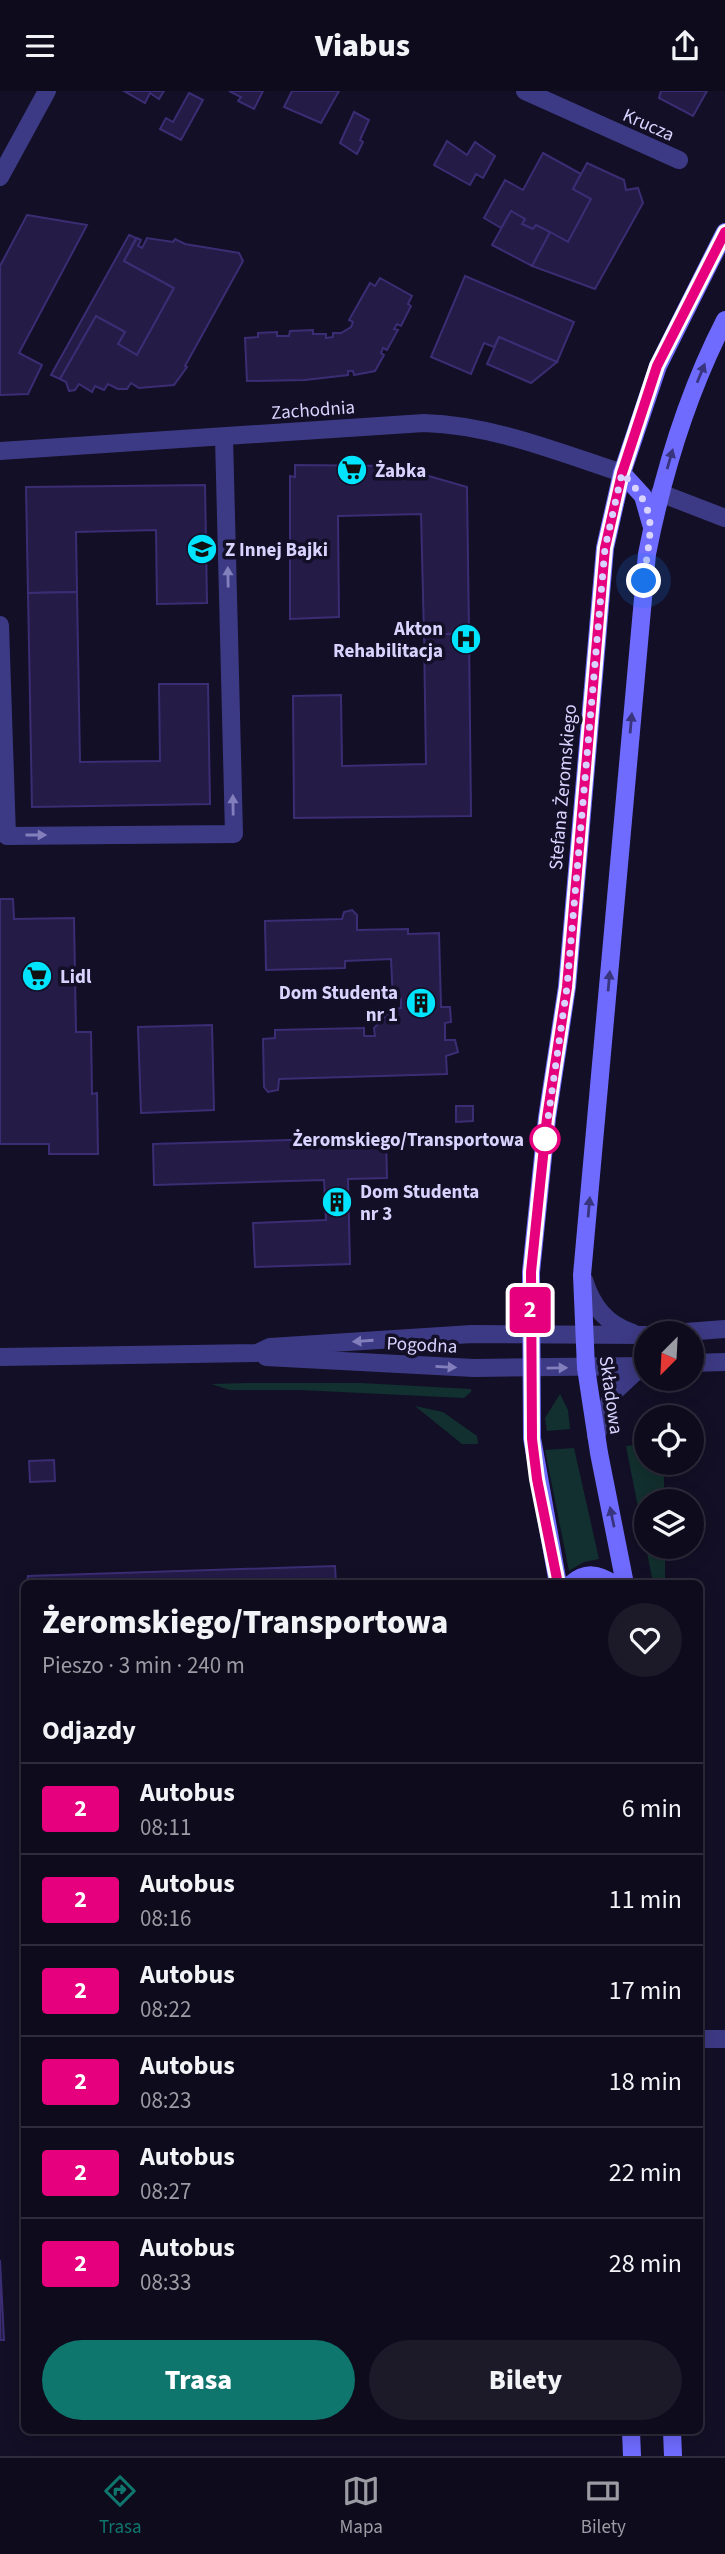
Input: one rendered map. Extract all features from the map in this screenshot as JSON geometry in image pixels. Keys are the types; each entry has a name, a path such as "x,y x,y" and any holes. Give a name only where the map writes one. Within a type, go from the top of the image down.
{"main road":[{"name":"Stefana Żeromskiego","path":"529,1368 531,1272 547,1118 567,987 605,548 622,473 657,366 725,232"},
{"path":"583,1335 582,1275 644,582 652,527 680,426 725,320"},
{"path":"622,473 643,496 652,527"},
{"name":"Składowa","path":"583,1335 596,1436 624,1580"},
{"path":"529,1368 537,1479 557,1580"},
{"path":"576,1580 595,1574 606,1580"},
{"path":"631,2434 632,2456"},
{"path":"672,2434 673,2456"}],"street":[{"path":"0,177 47,91"},
{"name":"Krucza","path":"525,91 679,160"},
{"name":"Zachodnia","path":"0,451 424,423 454,424 501,435 622,473"},
{"path":"0,625 7,835 234,834 224,437"},
{"path":"660,493 725,518"},
{"path":"582,1275 589,1297 602,1315 620,1329 634,1333"},
{"path":"704,1331 725,1329"},
{"name":"Pogodna","path":"0,1357 257,1353 270,1347 472,1334 634,1335"},
{"name":"Pogodna","path":"257,1353 266,1357 529,1368 634,1366"},
{"path":"704,1362 725,1361"},
{"path":"596,1436 613,1393 634,1375"},
{"path":"703,2039 725,2039"}],"green space":[{"path":"361,1383 471,1389 471,1392 464,1398 300,1390 230,1390 211,1384"},
{"path":"560,1394 568,1410 570,1429 547,1431 545,1418"},
{"path":"415,1406 443,1412 477,1436 478,1444 462,1444"},
{"path":"634,1445 634,1475 664,1475 664,1489 634,1489 626,1446"},
{"path":"574,1448 599,1559 584,1562 569,1571 545,1450"},
{"path":"648,1559 665,1559 665,1580 652,1578"}],"building":[{"path":"124,91 164,91 159,99 150,93 145,103"},
{"path":"229,91 263,91 254,109 238,101 241,97"},
{"path":"292,91 339,91 321,123 284,107"},
{"path":"661,91 707,91 693,116 659,98"},
{"path":"189,93 203,100 181,140 160,129 166,118 173,122"},
{"path":"354,112 369,120 357,154 340,143"},
{"path":"447,141 467,155 475,142 495,156 483,178 476,174 470,185 434,165"},
{"path":"543,153 581,174 573,189 591,199 568,242 536,225 533,229 522,224 525,219 511,211 501,228 484,218 505,180 523,190"},
{"path":"587,163 624,180 626,190 638,188 643,203 595,289 532,266 550,232 568,242 591,199 573,189"},
{"path":"511,211 525,219 522,224 533,229 536,225 550,232 532,266 492,245"},
{"path":"27,215 87,225 19,353 42,365 28,394 0,395 0,266"},
{"path":"129,235 136,238 124,261 174,288 137,355 118,344 125,332 96,316 60,379 51,375"},
{"path":"137,238 141,240 138,246 142,248 147,238 173,242 175,239 185,244 239,253 243,261 185,366 187,367 174,385 139,388 131,383 127,389 118,389 108,384 104,390 95,386 92,392 79,384 75,390 69,391 66,382 60,379 96,316 125,332 118,344 137,355 174,288 124,261"},
{"path":"465,276 574,322 557,362 499,337 494,347 484,343 471,374 431,357"},
{"path":"380,278 412,296 408,304 411,306 401,326 397,324 394,329 398,330 387,350 383,348 381,353 384,355 375,371 354,375 353,371 348,371 348,375 305,380 247,381 245,338 258,337 258,333 277,332 277,336 289,336 290,331 313,330 313,334 333,337 333,333 341,333 351,327 353,322 349,320 370,283 375,286"},
{"path":"499,337 557,362 531,383 487,364"},
{"path":"295,465 394,466 467,487 469,633 424,635 421,514 338,516 339,617 290,619 290,476 295,477"},
{"path":"205,485 207,603 157,604 156,530 76,532 77,592 28,593 26,487"},
{"path":"77,592 80,762 160,761 159,684 208,684 210,804 32,807 28,593"},
{"path":"469,633 471,816 294,818 293,696 341,695 342,766 426,764 424,635"},
{"name":"Lidl","path":"0,899 13,899 14,919 74,918 76,1032 91,1032 92,1094 97,1093 98,1154 49,1154 49,1144 0,1144"},
{"name":"Dom Studenta nr 1","path":"352,910 357,915 357,930 408,929 408,934 439,933 441,1007 450,1007 451,1022 445,1023 445,1040 455,1040 458,1052 446,1056 447,1074 279,1079 278,1090 268,1092 264,1087 263,1039 275,1038 275,1030 364,1028 364,1036 375,1036 374,1028 392,1009 401,1008 401,999 393,1000 391,959 345,961 345,968 266,970 265,921 342,919 344,912"},
{"path":"212,1025 214,1110 141,1113 138,1027"},
{"path":"456,1106 473,1106 473,1121 456,1122"},
{"name":"Dom Studenta nr 3","path":"386,1138 387,1178 348,1179 350,1264 255,1267 253,1223 326,1220 324,1180 154,1185 153,1144 325,1139 325,1148 344,1147 343,1139"},
{"path":"54,1460 55,1481 30,1482 29,1461"},
{"path":"335,1566 336,1580 28,1580 28,1576"},
{"path":"0,2260 4,2340 0,2340"}],"bus line":[{"name":"2","path":"557,1580 537,1479 532,1439 529,1368 531,1272 547,1118 567,987 605,548 622,473 657,366 725,232"}],"place":[{"name":"Żabka","path":"352,470"},
{"name":"Z Innej Bajki","path":"202,549"},
{"name":"Akton Rehabilitacja","path":"466,639"},
{"name":"Lidl","path":"37,976"},
{"name":"Dom Studenta nr 1","path":"421,1003"},
{"name":"Żeromskiego/Transportowa","path":"545,1139"},
{"name":"Dom Studenta nr 3","path":"337,1202"}],"route":[{"path":"545,1139 544,1146 567,987 605,548 622,473 643,496 652,527 644,581"}]}
